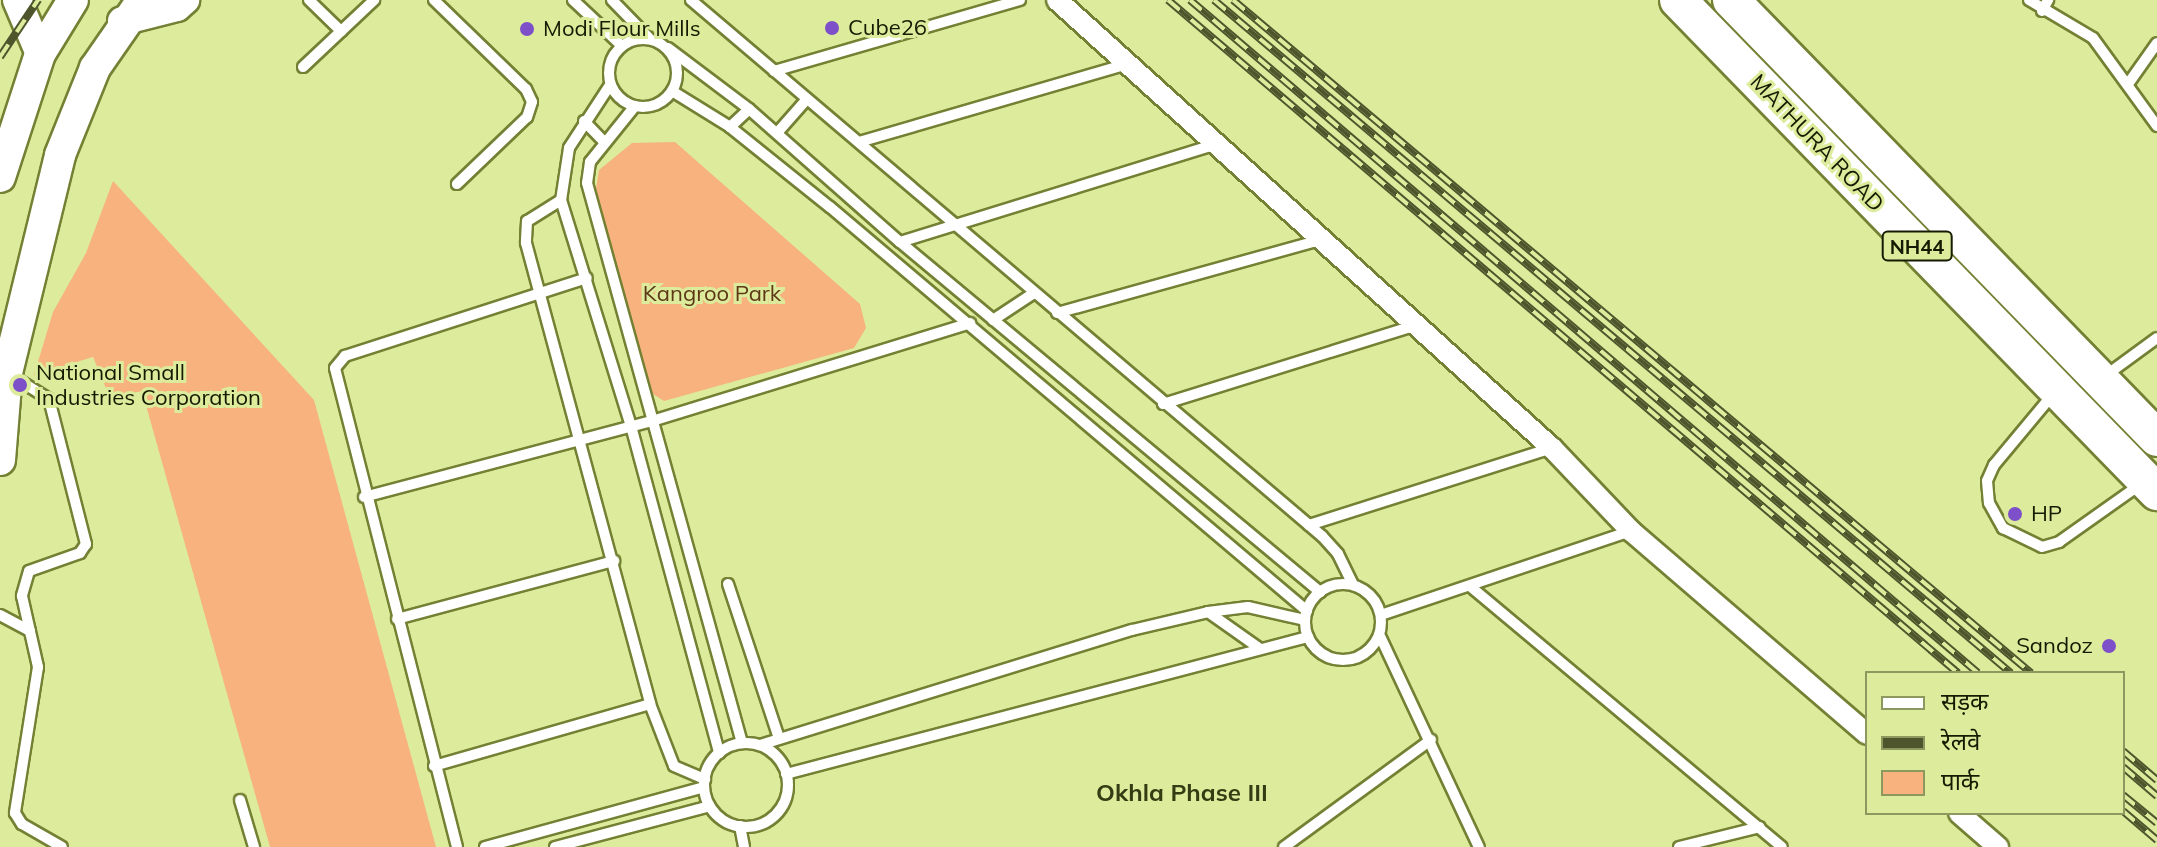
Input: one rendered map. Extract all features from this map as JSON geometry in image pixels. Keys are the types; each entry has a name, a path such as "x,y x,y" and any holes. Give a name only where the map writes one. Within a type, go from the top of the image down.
{"highway":[{"name":"MATHURA ROAD","path":"1678,0 2152,486"},
{"name":"MATHURA ROAD","path":"1741,4 2157,438"}],"main road":[{"path":"17,0 40,54"},
{"path":"2,160 40,54 73,0"},
{"path":"0,460 7,373 60,155 95,68 132,10 177,7 185,0"}],"street":[{"path":"1057,0 1552,448 1631,531 1865,732"},
{"path":"1961,815 1998,847"}],"lane":[{"path":"309,0 341,31"},
{"path":"303,67 374,0"},
{"path":"434,0 526,89 532,102 527,117 457,184"},
{"path":"573,0 621,45"},
{"path":"612,0 649,38 668,48 749,109 900,242 1320,592"},
{"path":"691,0 1332,545 1353,585 1372,597 1381,615 1380,636 1479,847"},
{"path":"774,71 1020,0"},
{"path":"2029,0 2042,11 2093,38 2157,126"},
{"path":"2042,11 2048,0"},
{"path":"649,38 621,45 610,62 610,85 584,121 563,165 561,200 631,426 719,753"},
{"path":"2128,84 2157,43"},
{"path":"610,85 622,101 635,106 654,106 672,91 677,68 668,48"},
{"path":"859,142 1127,64"},
{"path":"672,91 730,127 970,323 1306,616"},
{"path":"777,133 807,99"},
{"path":"635,106 590,162 587,183 742,743"},
{"path":"730,127 749,109"},
{"path":"584,121 604,142"},
{"path":"900,242 951,222 1216,144"},
{"path":"561,200 527,221 526,243 582,439 650,704 674,766 704,783"},
{"path":"1057,313 1322,240"},
{"path":"457,847 364,497 336,364 345,356 541,290 587,278"},
{"path":"993,320 1034,293"},
{"path":"364,497 652,421 970,323"},
{"path":"1163,404 1417,325"},
{"path":"2101,380 2157,338"},
{"path":"7,373 49,399 86,544 80,553 25,575 22,596 38,667 37,698 15,813 22,824 62,847"},
{"path":"2057,389 1994,465 1987,481 1989,503 2003,528 2042,547 2059,542 2152,486"},
{"path":"1309,525 1552,448"},
{"path":"1381,615 1631,531"},
{"path":"397,619 614,561"},
{"path":"728,584 779,738"},
{"path":"1353,585 1334,585 1320,592 1306,616 1308,637 1327,657 1348,661 1367,653 1380,636"},
{"path":"1471,587 1782,847"},
{"path":"760,745 777,757 786,774 779,810 758,824 740,826 722,819 710,806 704,783 719,753 742,743 760,745 1118,634 1208,612 1248,607 1306,616"},
{"path":"1208,612 1259,648"},
{"path":"0,615 30,631"},
{"path":"786,774 1020,716 1308,637"},
{"path":"434,766 650,704"},
{"path":"1284,847 1431,740"},
{"path":"485,847 704,783"},
{"path":"240,800 254,847"},
{"path":"555,847 710,806"},
{"path":"740,826 744,847"},
{"path":"1679,847 1760,827"}],"green space":[{"name":"Kangroo Park","path":"675,142 860,304 866,328 854,348 664,401 645,389 595,195 599,170 632,143"},
{"path":"113,181 314,400 436,847 270,847 142,391 110,398 93,357 34,375 53,312 86,253"}],"railway":[{"path":"0,57 38,0"},
{"path":"1168,0 1956,671"},
{"path":"1190,0 1976,671"},
{"path":"1214,0 2009,671"},
{"path":"1233,0 2029,671"},
{"path":"2125,753 2157,780"},
{"path":"2125,769 2157,796"},
{"path":"2125,797 2157,823"},
{"path":"2125,813 2157,840"}],"place":[{"name":"Cube26","path":"832,28"},
{"name":"Modi Flour Mills","path":"527,29"},
{"name":"National Small Industries Corporation","path":"20,385"},
{"name":"HP","path":"2015,514"},
{"name":"Sandoz","path":"2109,646"}],"district":[{"name":"Okhla Phase III","path":"1182,793"}]}
